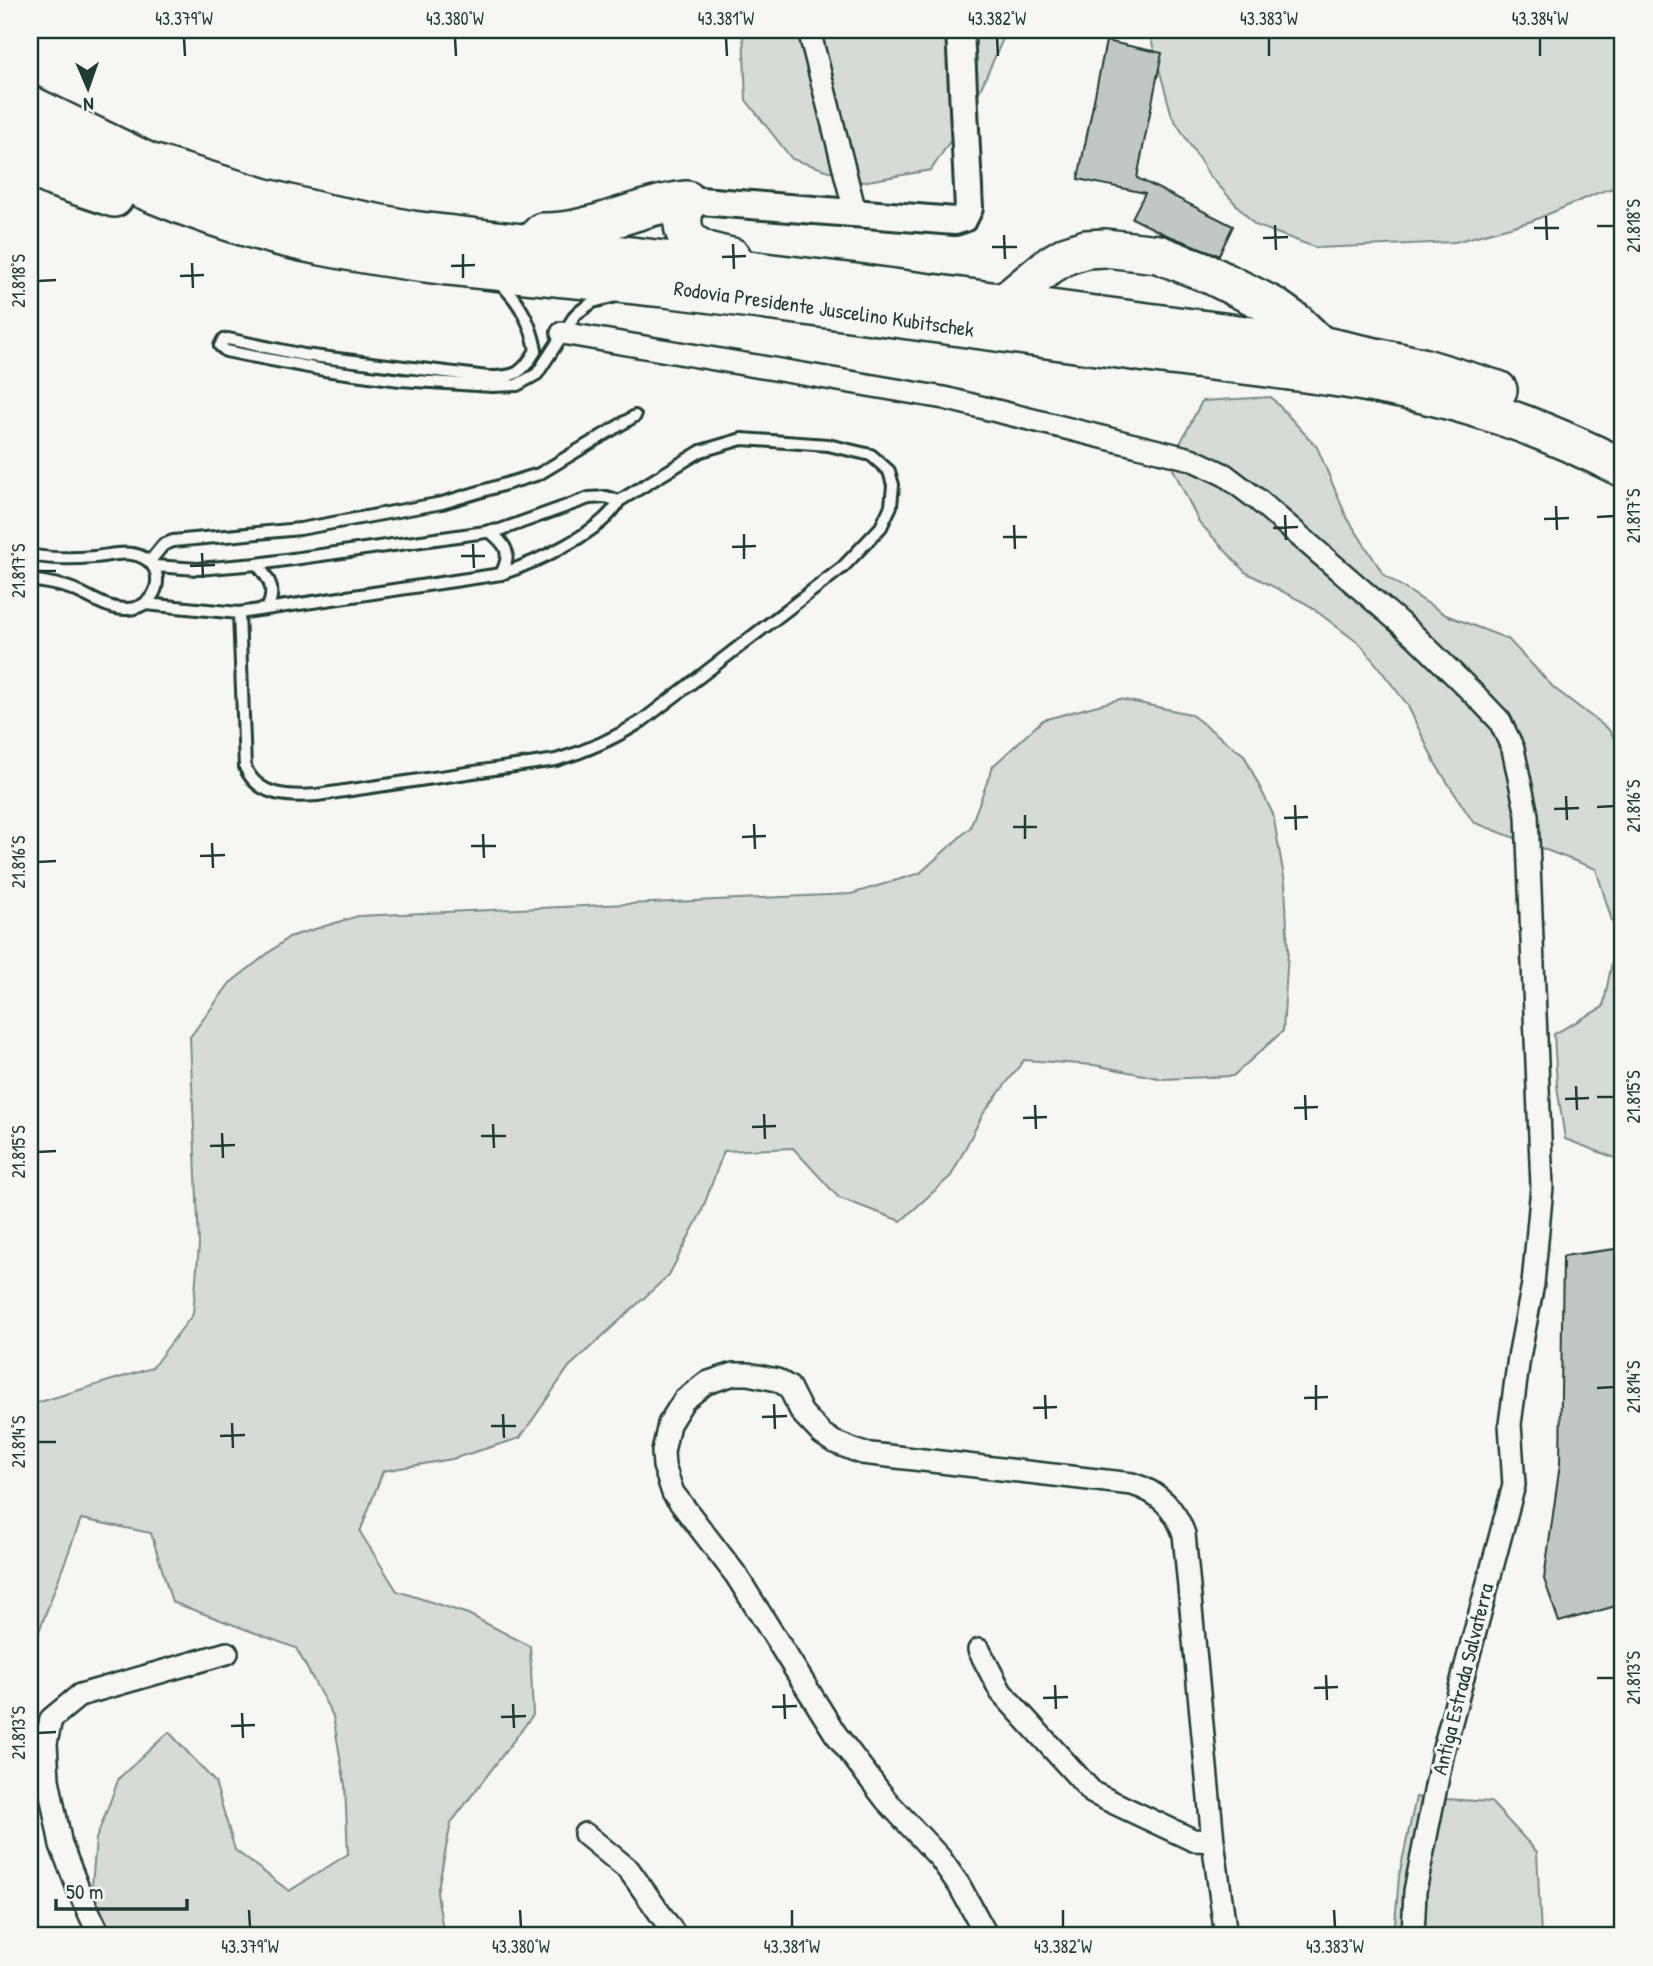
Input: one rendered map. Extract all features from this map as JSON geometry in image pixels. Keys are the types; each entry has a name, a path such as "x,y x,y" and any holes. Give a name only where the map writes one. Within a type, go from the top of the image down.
{"highway":[{"name":"Rodovia Presidente Juscelino Kubitschek","path":"30,105 148,162 325,213 412,230 856,283 1320,345 1422,367 1507,393 1623,439"},
{"name":"Rodovia Presidente Juscelino Kubitschek","path":"30,135 165,200 258,230 320,246 481,270 664,288 1373,385 1476,408 1572,443 1623,468"},
{"path":"30,167 54,178 167,213 258,230"},
{"path":"412,230 561,233 664,202 687,200 682,224 690,242 701,248 721,255 856,283"},
{"path":"1004,303 1050,265 1067,255 1086,249 1105,248 1158,254 1209,274 1273,306 1297,323 1320,345"}],"street":[{"path":"809,30 855,212"},
{"path":"687,200 955,221 964,218 969,208 960,30"},
{"name":"Antiga Estrada Salvaterra","path":"556,342 944,398 1191,459 1225,475 1293,530 1415,636 1500,721 1513,749 1527,815 1542,1186 1532,1284 1510,1424 1514,1485 1443,1752 1415,1891 1413,1936"},
{"path":"987,1936 959,1885 940,1858 886,1800 841,1742 736,1575 673,1493 664,1466 664,1438 679,1406 706,1383 734,1374 777,1380 789,1387 803,1413 822,1434 862,1453 1132,1484 1145,1488 1167,1503 1184,1534 1213,1841 1226,1936"},
{"path":"979,1650 1001,1692 1093,1793 1194,1840 1213,1841"},
{"path":"100,1936 61,1844 48,1779 46,1744 51,1719 80,1695 227,1653"},
{"path":"585,1834 629,1870 676,1936"}],"lane":[{"path":"481,270 499,282 514,297 533,332 537,350"},
{"path":"556,342 537,350 526,368 506,377 304,355 228,339 220,344 226,351 324,370 400,380 492,386 517,384 532,378 542,368 576,314 593,302 664,288"},
{"path":"145,604 156,589 152,564 163,545 173,541 300,530 442,503 539,474 635,416"},
{"path":"30,580 72,589 107,606 129,609 145,604 239,613 501,574 534,562 603,522 619,501 701,451 742,439 828,445 871,455 889,471 893,485 891,506 881,527 843,567 642,721 616,738 584,752 556,760 317,795 293,797 267,790 249,777 245,768 239,613"},
{"path":"30,555 57,558 132,554 152,564 198,569 257,564 500,530 589,498 606,497 619,501"},
{"path":"489,531 501,540 506,549 508,561 501,574"},
{"path":"257,564 272,587 268,607"}],"shaded area":[{"path":"743,30 1007,30 972,108 931,170 862,182 792,159 746,100"},
{"path":"1143,30 1623,30 1623,185 1532,221 1455,242 1317,248 1255,225 1209,175 1172,116 1151,39"},
{"path":"1271,397 1317,447 1346,516 1384,575 1446,615 1508,639 1554,688 1608,729 1623,749 1623,1161 1565,1139 1557,1086 1554,1034 1603,1007 1617,937 1596,869 1473,822 1435,763 1407,704 1361,645 1307,604 1245,572 1199,522 1170,463 1202,401"},
{"path":"1120,699 1190,714 1244,755 1273,814 1285,883 1288,952 1283,1031 1233,1076 1163,1079 1094,1065 1024,1060 983,1114 951,1176 901,1221 839,1198 793,1148 724,1151 701,1213 669,1275 569,1367 520,1438 452,1459 383,1471 360,1532 397,1591 468,1614 530,1646 533,1715 451,1823 437,1893 444,1936 92,1936 90,1909 96,1839 119,1778 169,1732 215,1782 235,1850 289,1891 348,1854 345,1785 333,1716 296,1648 172,1602 151,1533 81,1519 35,1642 30,1641 30,1405 152,1368 193,1314 199,1245 190,1037 230,983 289,937 358,916 851,894 920,873 970,828 993,766 1043,720"},
{"path":"1416,1797 1491,1802 1537,1852 1541,1936 1394,1936 1399,1876"}],"building":[{"path":"1106,41 1162,53 1137,178 1233,226 1219,255 1164,234 1132,218 1145,193 1078,179"},
{"path":"1623,1248 1623,1604 1559,1622 1544,1579 1560,1464 1563,1256"}]}
